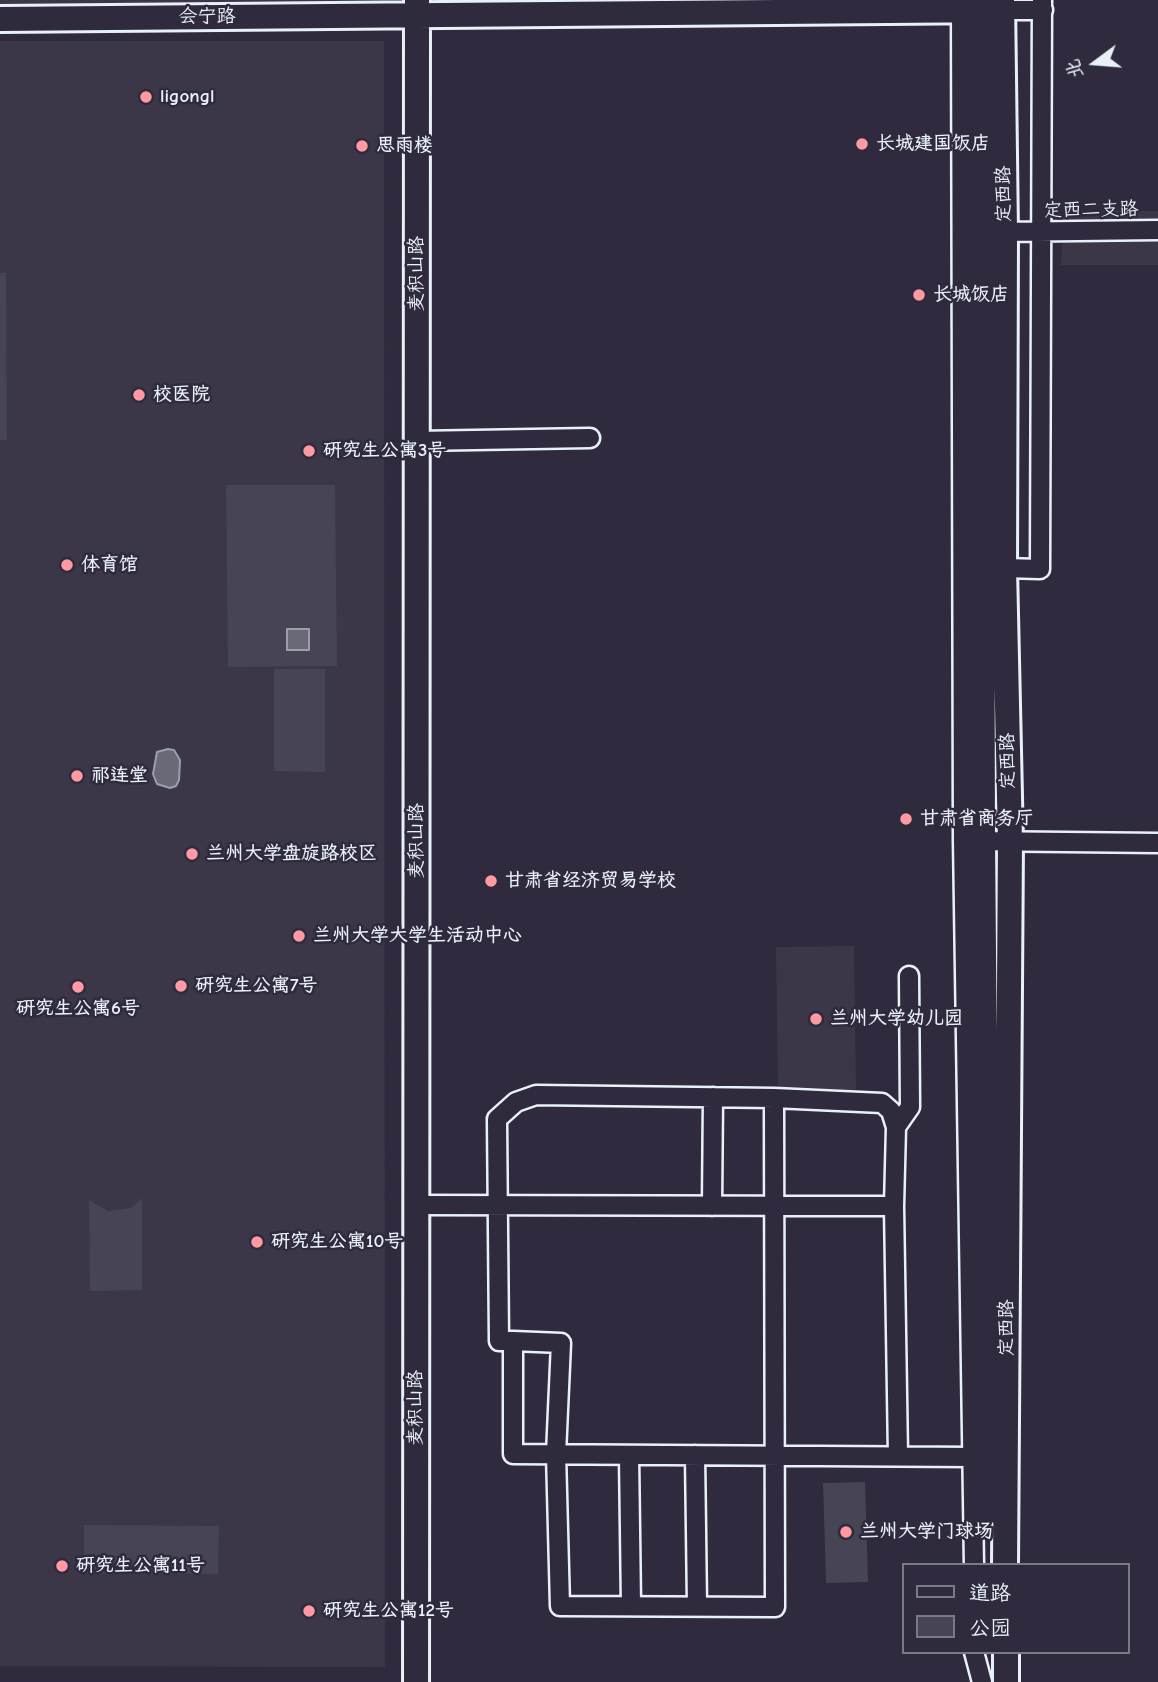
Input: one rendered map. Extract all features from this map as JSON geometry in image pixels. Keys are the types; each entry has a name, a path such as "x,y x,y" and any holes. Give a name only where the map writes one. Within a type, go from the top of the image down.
{"main road":[{"name":"会宁路","path":"0,19 417,8 981,5"},
{"name":"定西路","path":"981,5 993,232 1010,842 1005,1563"},
{"name":"麦积山路","path":"416,1682 417,8"},
{"name":"定西路","path":"989,1563 973,841 993,232"},
{"path":"990,1654 990,1682"},
{"path":"1006,1654 1006,1682"}],"street":[{"path":"974,1563 973,841 981,5 1043,5 1040,569 1004,568"},
{"name":"定西二支路","path":"993,232 1158,230"},
{"path":"417,441 590,438"},
{"path":"973,841 1158,843"},
{"path":"896,1127 910,1107 909,976"},
{"path":"774,1098 775,1607 560,1606 556,1454 561,1343 499,1341 497,1119 516,1102 536,1095 774,1098 882,1102 891,1111 896,1127 894,1206 898,1457"},
{"path":"712,1206 713,1097"},
{"path":"416,1205 894,1206"},
{"path":"513,1341 513,1454 973,1457"},
{"path":"629,1455 631,1606"},
{"path":"695,1455 697,1606"},
{"path":"975,1654 982,1682"}],"shaded area":[{"path":"0,0 386,0 386,4 0,4"},
{"name":"兰州大学盘旋路校区","path":"0,41 384,41 385,1667 0,1666"},
{"path":"1064,210 1158,211 1158,265 1061,265"},
{"name":"兰州大学幼儿园","path":"854,946 856,1091 778,1092 776,947"}],"green space":[{"path":"0,273 6,273 7,440 0,440"},
{"path":"226,485 335,485 337,666 228,667"},
{"path":"274,669 325,669 325,772 274,771"},
{"path":"142,1198 142,1290 90,1291 89,1200 108,1211 131,1208"},
{"name":"兰州大学门球场","path":"865,1482 868,1582 826,1583 823,1483"},
{"path":"84,1525 219,1526 218,1574 84,1573"}],"water":[{"path":"287,629 309,629 309,650 287,650"},
{"path":"174,750 180,760 179,780 176,786 170,788 157,784 153,774 157,752"}],"place":[{"name":"ligongl","path":"146,97"},
{"name":"长城建国饭店","path":"862,144"},
{"name":"思雨楼","path":"362,146"},
{"name":"长城饭店","path":"919,295"},
{"name":"校医院","path":"139,395"},
{"name":"研究生公寓3号","path":"309,451"},
{"name":"体育馆","path":"67,565"},
{"name":"祁连堂","path":"77,776"},
{"name":"甘肃省商务厅","path":"906,819"},
{"name":"兰州大学盘旋路校区","path":"192,854"},
{"name":"甘肃省经济贸易学校","path":"491,881"},
{"name":"兰州大学大学生活动中心","path":"299,936"},
{"name":"研究生公寓7号","path":"181,986"},
{"name":"研究生公寓6号","path":"78,987"},
{"name":"兰州大学幼儿园","path":"816,1019"},
{"name":"研究生公寓10号","path":"257,1242"},
{"name":"兰州大学门球场","path":"846,1532"},
{"name":"研究生公寓11号","path":"62,1566"},
{"name":"研究生公寓12号","path":"309,1611"}]}
